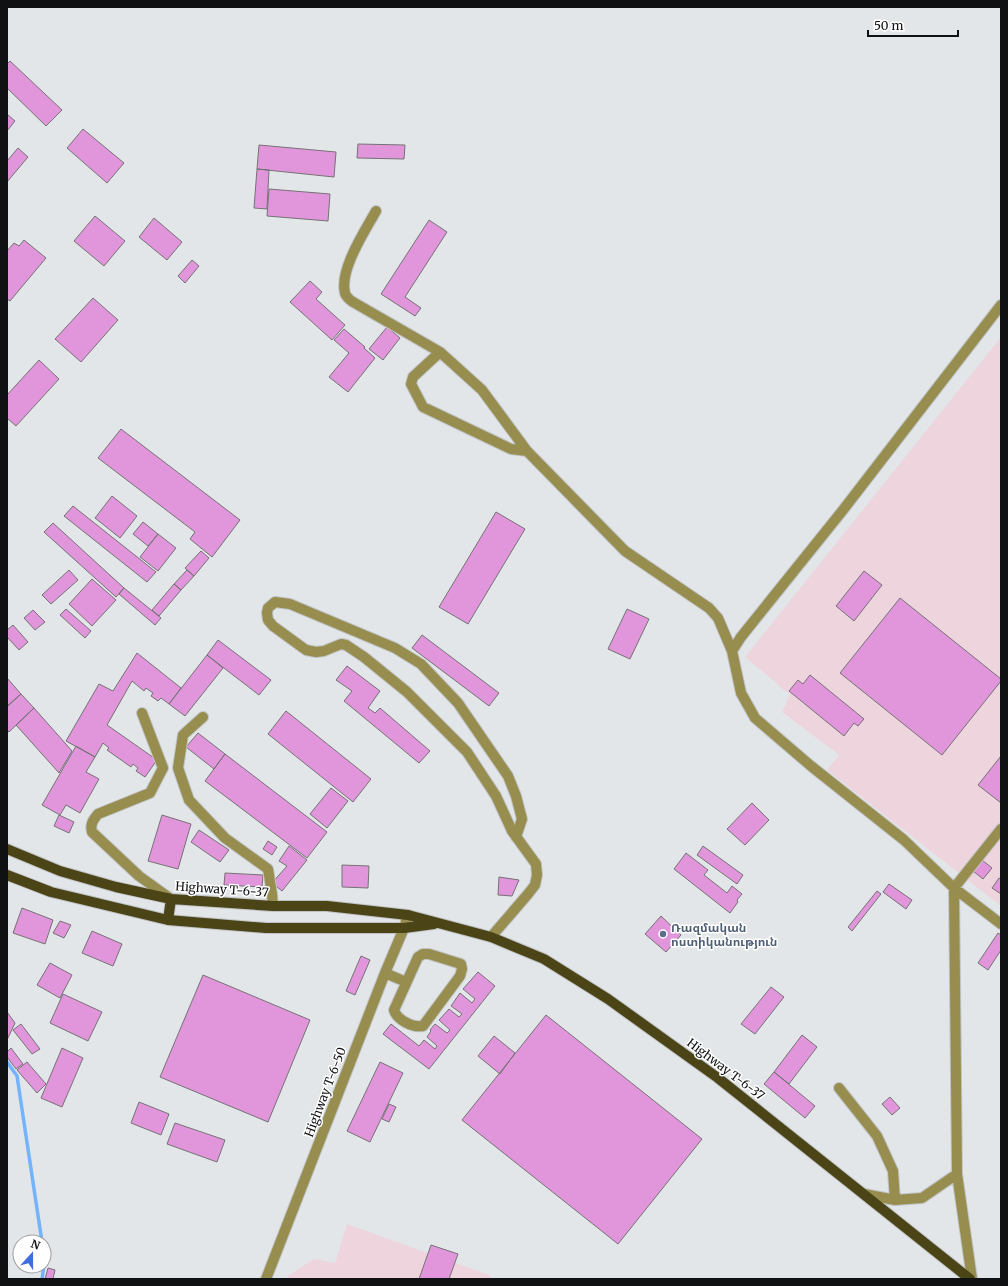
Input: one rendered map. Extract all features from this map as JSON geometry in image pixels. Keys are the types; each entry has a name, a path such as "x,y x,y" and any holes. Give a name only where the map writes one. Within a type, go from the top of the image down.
{"main road":[{"name":"Highway T-6-37","path":"7,849 60,871 116,887 171,899 272,906 327,906 408,915 491,937 544,959 608,999 718,1078 971,1279"},
{"name":"Highway T-6-37","path":"7,875 51,892 168,920 266,928 404,928 440,924"},
{"path":"168,920 171,899"}],"street":[{"path":"376,211 349,262 344,279 345,294 353,302 440,352 482,390 527,451 625,551 709,608 718,618 732,651 741,693 755,718 811,766 904,840 954,888 1001,924"},
{"path":"732,651 1001,305"},
{"path":"440,352 413,377 411,384 422,407 511,449 527,451"},
{"path":"491,937 535,885 537,876 536,864 512,832 496,796 467,752 406,692 364,658 346,645 341,644 324,651 316,652 306,650 273,626 268,620 266,613 268,608 275,602 290,604 388,645 421,664 458,703 508,776 516,796 522,819 516,837"},
{"path":"142,713 163,768 150,792 98,814 93,819 91,826 92,832 139,876 171,899"},
{"path":"203,717 183,735 178,768 189,800 225,838 268,869 272,894 272,906"},
{"path":"971,1279 958,1174 954,888 1001,829"},
{"name":"Highway T-6-50","path":"266,1279 408,915"},
{"path":"423,954 429,954 461,964 462,969 460,976 423,1026 418,1027 411,1025 396,1015 394,1010 406,982 418,957 423,954"},
{"path":"385,973 406,982"},
{"path":"839,1088 877,1136 893,1171 895,1200"},
{"path":"864,1194 895,1200 922,1198 958,1174"}],"shaded area":[{"path":"1001,337 1001,906 827,770 839,755 782,712 790,695 745,657"},
{"path":"347,1224 489,1275 493,1279 287,1279 288,1276 314,1259 335,1263"}],"building":[{"path":"10,61 62,110 46,126 7,88 7,64"},
{"path":"7,114 15,121 7,131"},
{"path":"83,129 124,163 107,183 67,148"},
{"path":"358,144 405,145 404,159 357,158"},
{"path":"259,145 336,152 334,177 257,169"},
{"path":"18,148 28,157 7,182 7,161"},
{"path":"257,169 269,170 267,209 254,208"},
{"path":"269,189 330,194 328,221 267,216"},
{"path":"95,216 125,241 104,266 74,241"},
{"path":"154,218 182,242 167,260 139,237"},
{"path":"429,220 447,232 405,297 421,308 415,316 381,294"},
{"path":"24,240 46,258 10,301 7,299 7,251 14,243 19,246"},
{"path":"192,260 199,266 185,283 178,276"},
{"path":"310,281 322,292 316,299 345,325 332,340 290,302"},
{"path":"93,298 118,320 81,362 55,339"},
{"path":"387,327 400,338 383,360 369,349"},
{"path":"344,329 365,347 364,348 375,358 348,392 329,377 349,353 334,340"},
{"path":"39,360 59,379 16,426 7,418 7,395"},
{"path":"121,429 240,520 212,557 190,539 195,532 98,458"},
{"path":"112,496 137,516 120,538 95,518"},
{"path":"73,506 156,572 147,582 64,516"},
{"path":"496,512 525,529 468,624 439,607"},
{"path":"143,522 158,534 148,546 133,534"},
{"path":"53,523 124,588 116,597 44,532"},
{"path":"158,534 176,548 158,571 140,557"},
{"path":"201,551 209,558 194,576 185,568"},
{"path":"69,570 78,580 51,604 42,595"},
{"path":"187,570 194,576 181,590 174,584"},
{"path":"864,571 882,585 854,621 836,606"},
{"path":"92,579 116,600 92,626 69,604"},
{"path":"174,584 181,590 159,616 152,610"},
{"path":"124,588 161,618 155,625 119,594"},
{"path":"900,598 1001,679 1001,681 942,755 840,673"},
{"path":"66,609 91,631 85,638 60,615"},
{"path":"627,609 649,619 630,659 608,649"},
{"path":"33,610 45,622 35,630 24,618"},
{"path":"13,625 28,642 19,650 7,637 7,630"},
{"path":"422,635 499,693 489,706 412,648"},
{"path":"218,640 271,680 259,695 207,655"},
{"path":"137,653 181,688 169,704 161,698 158,701 151,696 153,693 146,688 144,691 132,681 107,725 157,760 145,777 136,771 138,768 133,764 131,767 107,750 109,748 103,743 95,757 66,741 99,684 113,691"},
{"path":"207,655 223,668 185,716 169,704"},
{"path":"347,666 380,691 368,708 375,713 380,708 430,751 419,763 344,701 352,691 336,680"},
{"path":"810,675 864,719 858,726 854,723 844,736 789,691 798,680 803,684"},
{"path":"7,678 21,694 7,706"},
{"path":"21,694 34,708 9,732 7,730 7,707"},
{"path":"34,708 72,751 59,773 16,725"},
{"path":"286,711 371,779 353,802 268,734"},
{"path":"198,733 225,754 214,769 186,747"},
{"path":"76,746 95,757 86,772 99,779 80,813 66,805 60,815 42,805"},
{"path":"225,754 327,832 307,858 205,781"},
{"path":"1001,756 1001,803 978,785"},
{"path":"331,788 348,801 327,828 310,814"},
{"path":"752,803 769,820 745,845 727,829"},
{"path":"59,815 74,822 69,833 54,826"},
{"path":"162,815 191,824 178,869 148,861"},
{"path":"199,830 229,850 220,862 191,842"},
{"path":"268,841 277,847 272,855 263,849"},
{"path":"289,846 307,860 282,891 272,883 287,866 279,861"},
{"path":"703,846 743,875 737,884 697,855"},
{"path":"686,853 708,870 704,875 727,893 732,886 742,894 730,913 674,869"},
{"path":"982,860 992,868 983,879 973,871"},
{"path":"342,865 369,866 368,888 342,887"},
{"path":"225,873 263,875 262,887 224,885"},
{"path":"499,877 519,880 512,896 498,895"},
{"path":"999,878 1001,879 1001,894 992,888"},
{"path":"889,884 912,900 906,909 883,892"},
{"path":"877,891 881,894 852,931 848,927"},
{"path":"22,908 53,920 45,944 13,933"},
{"name":"Ռազմական ոստիկանություն","path":"661,916 681,935 666,952 645,934"},
{"path":"60,921 71,925 64,938 53,933"},
{"path":"92,931 122,944 113,966 82,953"},
{"path":"998,933 1001,935 1001,950 988,970 978,963"},
{"path":"361,956 370,960 355,995 346,991"},
{"path":"50,963 72,975 60,998 37,985"},
{"path":"478,972 495,986 429,1069 383,1034 391,1024 419,1046 424,1040 435,1049 437,1046 427,1037 431,1031 430,1030 435,1024 447,1033 450,1030 439,1020 449,1009 459,1017 462,1014 451,1006 460,993 472,1003 475,999 463,989"},
{"path":"203,975 310,1020 268,1122 160,1077"},
{"path":"771,987 784,997 755,1034 741,1024"},
{"path":"63,994 102,1012 88,1041 50,1023"},
{"path":"7,1012 15,1023 7,1040"},
{"path":"546,1015 702,1139 618,1244 462,1120"},
{"path":"21,1024 40,1049 32,1054 13,1030"},
{"path":"802,1035 817,1047 789,1084 774,1072"},
{"path":"494,1036 515,1053 500,1074 478,1056"},
{"path":"11,1048 23,1064 16,1069 7,1057 7,1052"},
{"path":"62,1048 83,1058 62,1107 41,1098"},
{"path":"27,1062 46,1084 37,1093 17,1070"},
{"path":"380,1062 403,1073 370,1142 347,1131"},
{"path":"774,1072 815,1106 805,1118 764,1084"},
{"path":"890,1097 900,1108 892,1115 882,1104"},
{"path":"139,1102 169,1114 161,1135 131,1123"},
{"path":"389,1104 396,1107 389,1122 382,1119"},
{"path":"175,1123 225,1140 217,1162 167,1144"},
{"path":"431,1245 458,1254 449,1279 419,1279"},
{"path":"52,1269 55,1270 53,1279 45,1279 46,1274 52,1274"}],"waterway":[{"path":"7,1062 17,1076 41,1234"},
{"path":"42,1279 43,1274"}],"place":[{"name":"Ռազմական ոստիկանություն","path":"663,934"}]}
